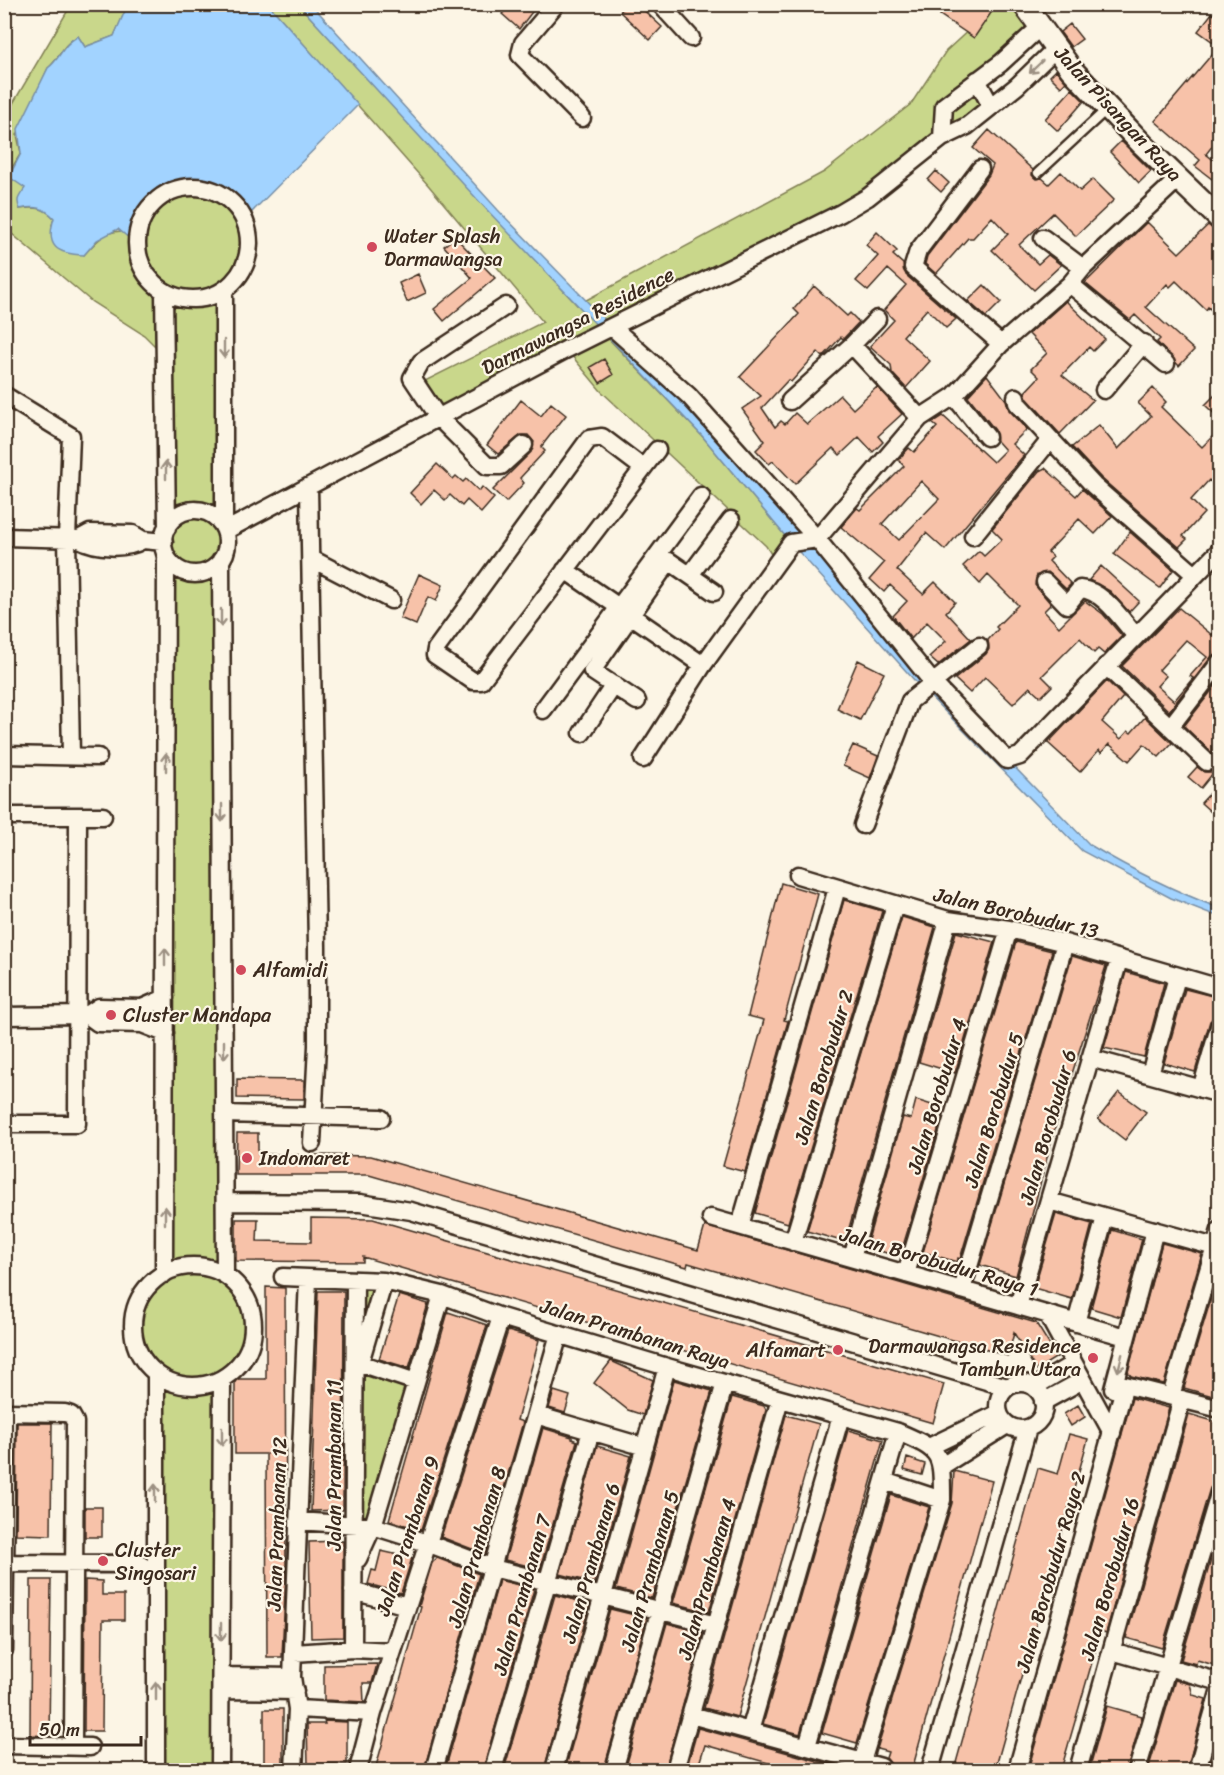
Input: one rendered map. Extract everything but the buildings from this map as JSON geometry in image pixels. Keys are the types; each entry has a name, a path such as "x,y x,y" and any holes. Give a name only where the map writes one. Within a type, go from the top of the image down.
{"street":[{"path":"556,4 523,43 520,55 582,118"},
{"path":"660,4 691,38"},
{"path":"942,138 944,106 1001,63 1032,15"},
{"name":"Jalan Pisangan Raya","path":"1032,15 1071,69 1107,108 1220,219"},
{"name":"Darmawangsa Residence","path":"224,529 309,487 612,327 841,213 868,196 942,138 967,126 1056,48"},
{"path":"977,80 991,106"},
{"path":"980,169 918,251 913,267 1001,344"},
{"path":"643,759 703,665 791,543 817,539 920,418 954,396 1001,344 1070,284 1083,268 1178,179"},
{"path":"194,186 218,193 231,201 248,231 248,253 245,264 234,282 224,290 195,300 164,292 147,276 141,266 136,244 137,232 148,209 169,192 194,186"},
{"path":"1043,238 1083,268"},
{"path":"1070,284 1144,343 1166,364"},
{"path":"224,290 224,529 227,543 221,560 225,1275"},
{"path":"164,292 166,542 164,1274"},
{"path":"506,306 417,365 412,374 413,382 438,417 483,462 492,468 501,466 524,446"},
{"path":"790,401 878,319"},
{"path":"612,327 689,396 817,539 934,684 1002,756 1010,760 1020,756 1194,574 1220,550"},
{"path":"1104,390 1144,343"},
{"path":"852,345 920,418"},
{"path":"4,395 71,436 73,539 71,756"},
{"path":"954,396 987,437"},
{"path":"1016,397 1017,403 1049,441 1094,486 1194,574"},
{"path":"643,468 602,437 589,439 436,649 435,655 473,681 481,681 657,450"},
{"path":"973,536 1049,441"},
{"path":"309,487 317,948 312,1143"},
{"path":"637,701 592,671 625,611 701,496"},
{"path":"221,560 207,571 190,573 174,565 166,542 177,516 199,510 213,515 224,529"},
{"path":"690,575 731,520"},
{"path":"4,537 73,539 90,533 133,534 143,540 166,542"},
{"path":"312,559 391,600"},
{"path":"543,710 669,561 714,592"},
{"path":"565,570 703,665"},
{"path":"1045,582 1065,604 1069,605 1080,589 1092,592 1102,599 1135,635"},
{"path":"863,825 910,701 934,684 979,645"},
{"path":"1171,726 1220,662"},
{"path":"1106,666 1207,762"},
{"path":"582,733 614,686"},
{"path":"4,755 98,757"},
{"path":"4,816 103,816"},
{"path":"4,1124 81,1124 78,816"},
{"name":"Jalan Borobudur 13","path":"798,875 948,920 1009,929 1220,988"},
{"path":"740,1226 837,888"},
{"name":"Jalan Borobudur 2","path":"793,1242 895,905"},
{"path":"852,1258 948,920"},
{"name":"Jalan Borobudur 4","path":"906,1274 1009,929"},
{"name":"Jalan Borobudur 5","path":"962,1290 1065,943"},
{"name":"Jalan Borobudur 6","path":"1018,1306 1119,960"},
{"path":"1150,1074 1177,977"},
{"path":"4,1016 81,1016 98,1023 142,1016 165,998"},
{"path":"142,1016 165,1033"},
{"path":"1201,1089 1220,1024"},
{"path":"1090,1058 1220,1094"},
{"path":"224,1114 381,1118"},
{"path":"1048,1201 1215,1247"},
{"path":"226,1202 360,1203 411,1210 1007,1387 1021,1383 1034,1388 1043,1402"},
{"path":"1076,1323 1105,1217"},
{"name":"Jalan Borobudur Raya 1","path":"711,1218 1126,1337"},
{"name":"Jalan Borobudur Raya 2","path":"1017,1770 1112,1433 1126,1337 1155,1230"},
{"name":"Jalan Borobudur 16","path":"1078,1770 1112,1651 1220,1230"},
{"path":"200,1266 225,1275 234,1282 247,1300 253,1322 250,1344 240,1364 222,1379 212,1383 188,1386 166,1380 156,1373 141,1356 136,1345 134,1322 136,1310 147,1289 164,1274 184,1267 200,1266"},
{"name":"Jalan Prambanan Raya","path":"283,1277 384,1281 442,1295 501,1317 667,1367 898,1432 931,1446"},
{"name":"Jalan Prambanan 12","path":"294,1770 297,1709 293,1684 308,1278"},
{"name":"Jalan Prambanan 11","path":"353,1649 358,1362 355,1281"},
{"path":"384,1281 358,1362 416,1382"},
{"path":"355,1565 373,1526 442,1295"},
{"path":"1047,1314 1112,1433"},
{"name":"Jalan Prambanan 9","path":"358,1770 373,1713 501,1317"},
{"name":"Jalan Prambanan 8","path":"434,1770 558,1334"},
{"path":"1034,1388 1073,1364"},
{"name":"Jalan Prambanan 6","path":"554,1770 667,1367"},
{"path":"156,1373 156,1770"},
{"path":"220,1770 222,1379"},
{"path":"1007,1387 999,1399 1003,1419 1014,1428 1028,1428 1038,1421 1043,1402 1083,1380"},
{"name":"Jalan Prambanan 5","path":"614,1770 726,1383"},
{"path":"1091,1396 1119,1387 1220,1409"},
{"name":"Jalan Prambanan 4","path":"675,1770 780,1399"},
{"path":"4,1650 6,1412 71,1415 75,1422 77,1561 73,1746"},
{"path":"536,1416 645,1447"},
{"path":"750,1731 841,1416"},
{"path":"862,1761 942,1500 942,1466 931,1446 962,1431 1003,1419"},
{"path":"942,1466 1003,1419"},
{"path":"930,1770 1028,1428"},
{"name":"Jalan Prambanan 7","path":"493,1770 591,1431"},
{"path":"807,1746 898,1432"},
{"path":"884,1481 942,1500"},
{"path":"1137,1770 1220,1491"},
{"path":"298,1521 373,1526 493,1568 716,1625"},
{"path":"139,1562 155,1551"},
{"path":"5,1563 139,1562 155,1573"},
{"path":"353,1591 407,1606"},
{"path":"294,1653 353,1649 393,1651"},
{"path":"1112,1651 1220,1682"},
{"path":"221,1683 293,1684"},
{"path":"1197,1770 1220,1689"},
{"path":"297,1709 373,1713"},
{"path":"691,1715 881,1767"},
{"path":"4,1745 90,1747"}],"lane":[{"path":"1038,173 1107,108"}],"green space":[{"path":"71,5 128,5 114,36 85,47 78,36 67,44 48,68 17,135 21,153 10,171 25,188 20,209 38,209 50,214 54,218 52,225 84,255 107,234 120,231 137,232 153,203 175,189 200,188 223,198 241,215 249,238 245,264 224,290 227,543 221,560 225,1275 246,1300 251,1313 252,1327 250,1341 244,1355 235,1368 222,1379 220,1770 156,1770 155,1573 139,1559 155,1551 156,1374 146,1362 139,1348 135,1335 135,1321 137,1308 143,1296 164,1274 166,357 144,335 92,302 5,228 5,117"},
{"path":"269,5 299,5 577,305 824,172 911,104 946,51 996,5 1024,5 1038,20 977,80 991,106 868,197 602,332 703,437 791,543 776,562 766,546 601,391 567,350 440,416 415,386 543,322 429,186"},
{"path":"355,1281 384,1281 360,1362 416,1382 373,1526 354,1524"}],"water":[{"path":"128,4 269,5 358,105 244,220 231,203 215,192 198,187 181,188 165,195 151,206 141,223 136,244 118,229 97,240 84,255 67,253 52,242 54,218 50,214 34,208 20,209 19,198 25,188 9,177 21,153 18,129 48,68 68,44 78,36 85,47 114,36"},
{"path":"299,5 312,5 498,210 612,327 689,396 934,684 1090,845 1153,880 1219,908 1219,917 1171,898 1082,851 915,681 791,543 703,437 487,210"}],"place":[{"name":"Water Splash Darmawangsa","path":"372,247"},
{"name":"Alfamidi","path":"241,970"},
{"name":"Cluster Mandapa","path":"111,1015"},
{"name":"Indomaret","path":"247,1158"},
{"name":"Alfamart","path":"838,1350"},
{"name":"Darmawangsa Residence Tambun Utara","path":"1093,1358"},
{"name":"Cluster Singosari","path":"103,1561"}]}
